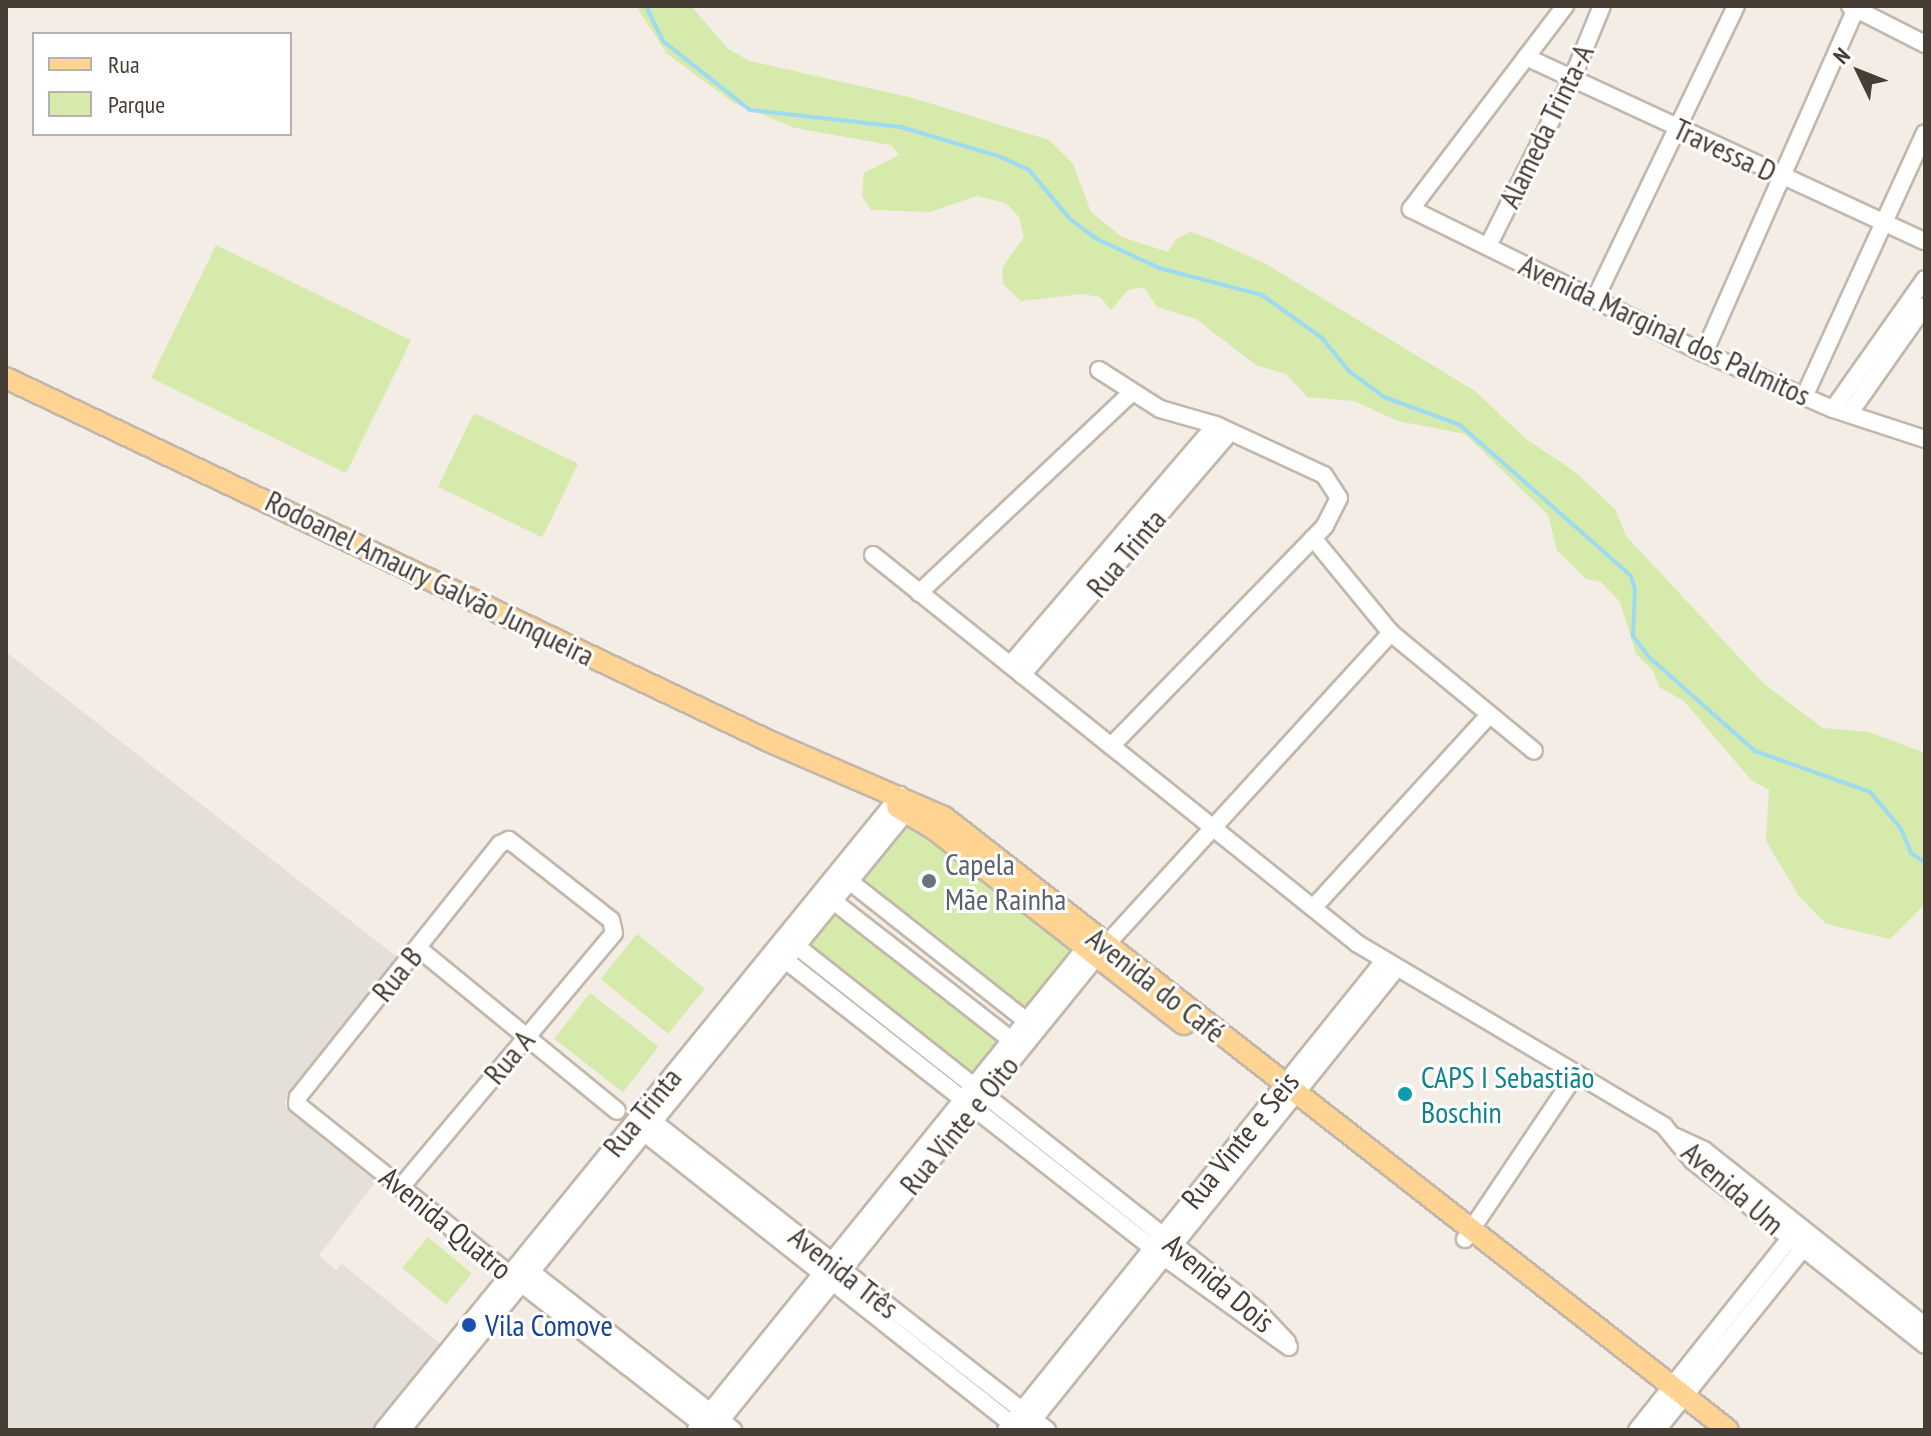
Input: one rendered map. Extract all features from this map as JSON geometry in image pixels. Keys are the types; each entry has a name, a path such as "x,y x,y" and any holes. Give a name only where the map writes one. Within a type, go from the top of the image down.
{"main road":[{"name":"Rodoanel Amaury Galvão Junqueira","path":"6,378 854,778"},
{"name":"Avenida do Café","path":"854,778 903,803 1096,946 1676,1396 1728,1430"},
{"name":"Avenida do Café","path":"1676,1396 1710,1430"}],"street":[{"path":"1526,57 1565,6"},
{"name":"Alameda Trinta-A","path":"1488,246 1572,79 1602,6"},
{"path":"1595,299 1736,6"},
{"path":"1704,353 1854,7 1925,44"},
{"name":"Travessa D","path":"1526,57 1925,241"},
{"name":"Avenida Marginal dos Palmitos","path":"1526,57 1411,209 1704,353 1804,397 1925,439"},
{"path":"1804,397 1925,133"},
{"path":"1841,411 1925,279"},
{"path":"1841,411 1895,348 1925,306"},
{"path":"1895,348 1925,320"},
{"path":"1099,370 1131,393 1166,412 1223,428 1333,483 1338,507 1313,538 1111,746"},
{"path":"919,593 1131,393"},
{"name":"Rua Trinta","path":"1016,670 1223,428"},
{"path":"1313,538 1391,633 1534,751"},
{"name":"Avenida Um","path":"873,555 1389,966 1626,1102 1675,1136 1802,1237 1925,1326"},
{"name":"Rua Vinte e Oito","path":"972,1096 1025,1020 1213,828 1391,633"},
{"path":"1313,908 1489,715"},
{"name":"Rua Trinta","path":"789,940 832,900 903,803"},
{"name":"Rua Trinta","path":"391,1429 903,803"},
{"name":"Rua B","path":"297,1104 298,1097 500,844 517,843 614,927"},
{"path":"848,880 1025,1020"},
{"path":"832,900 1010,1039"},
{"name":"Rua A","path":"401,1187 527,1037 614,927"},
{"name":"Avenida Dois","path":"789,940 972,1096"},
{"name":"Rua Vinte e Oito","path":"712,1425 972,1096 1096,946"},
{"path":"418,948 617,1111"},
{"name":"Avenida Dois","path":"778,954 972,1096 1289,1347 1269,1320 1163,1246"},
{"name":"Rua Vinte e Seis","path":"1024,1425 1163,1246 1389,966"},
{"path":"1469,1234 1575,1075"},
{"name":"Avenida Quatro","path":"297,1104 401,1187 521,1273 712,1425"},
{"name":"Avenida Três","path":"643,1123 1024,1425"},
{"path":"1657,1430 1676,1396 1802,1237"},
{"name":"Avenida Um","path":"1802,1237 1925,1345"},
{"path":"1637,1430 1676,1396"}],"shaded area":[{"path":"6,652 397,957 285,1100 286,1109 378,1179 319,1255 336,1270 342,1264 448,1350 383,1430 6,1430"}],"green space":[{"path":"636,6 691,6 728,49 750,61 913,98 1049,140 1073,164 1091,212 1122,237 1168,252 1176,239 1191,232 1215,241 1266,264 1475,391 1526,439 1574,471 1615,509 1626,536 1764,684 1823,728 1869,732 1925,753 1925,904 1890,939 1826,924 1799,896 1766,841 1769,790 1751,780 1684,701 1659,687 1653,671 1636,654 1620,602 1601,582 1586,579 1557,550 1548,515 1465,434 1398,421 1354,401 1307,397 1286,374 1256,365 1196,319 1157,307 1144,287 1128,290 1111,310 1100,297 1082,294 1021,301 1003,284 1002,268 1024,237 1019,217 1006,203 976,196 930,212 871,210 862,196 864,173 899,155 891,145 795,128 734,103 667,54"},
{"path":"216,245 411,340 346,473 151,378"},
{"path":"474,413 578,464 542,538 438,487"},
{"path":"905,811 1085,947 1032,1018 851,882"},
{"path":"832,900 1010,1039 974,1085 796,946"},
{"path":"637,934 705,989 668,1034 600,979"},
{"path":"590,993 659,1047 623,1092 554,1039"},
{"path":"428,1237 472,1274 446,1304 402,1268"}],"waterway":[{"path":"646,6 663,41 750,110 901,127 1001,157 1029,170 1070,219 1095,238 1159,268 1262,295 1322,338 1349,371 1384,397 1460,425 1631,576 1635,589 1633,636 1649,657 1755,751 1870,792 1901,829 1911,853 1925,862"}],"place":[{"name":"Capela Mãe Rainha","path":"929,881"},
{"name":"CAPS I Sebastião Boschin","path":"1405,1094"},
{"name":"Vila Comove","path":"469,1325"}]}
